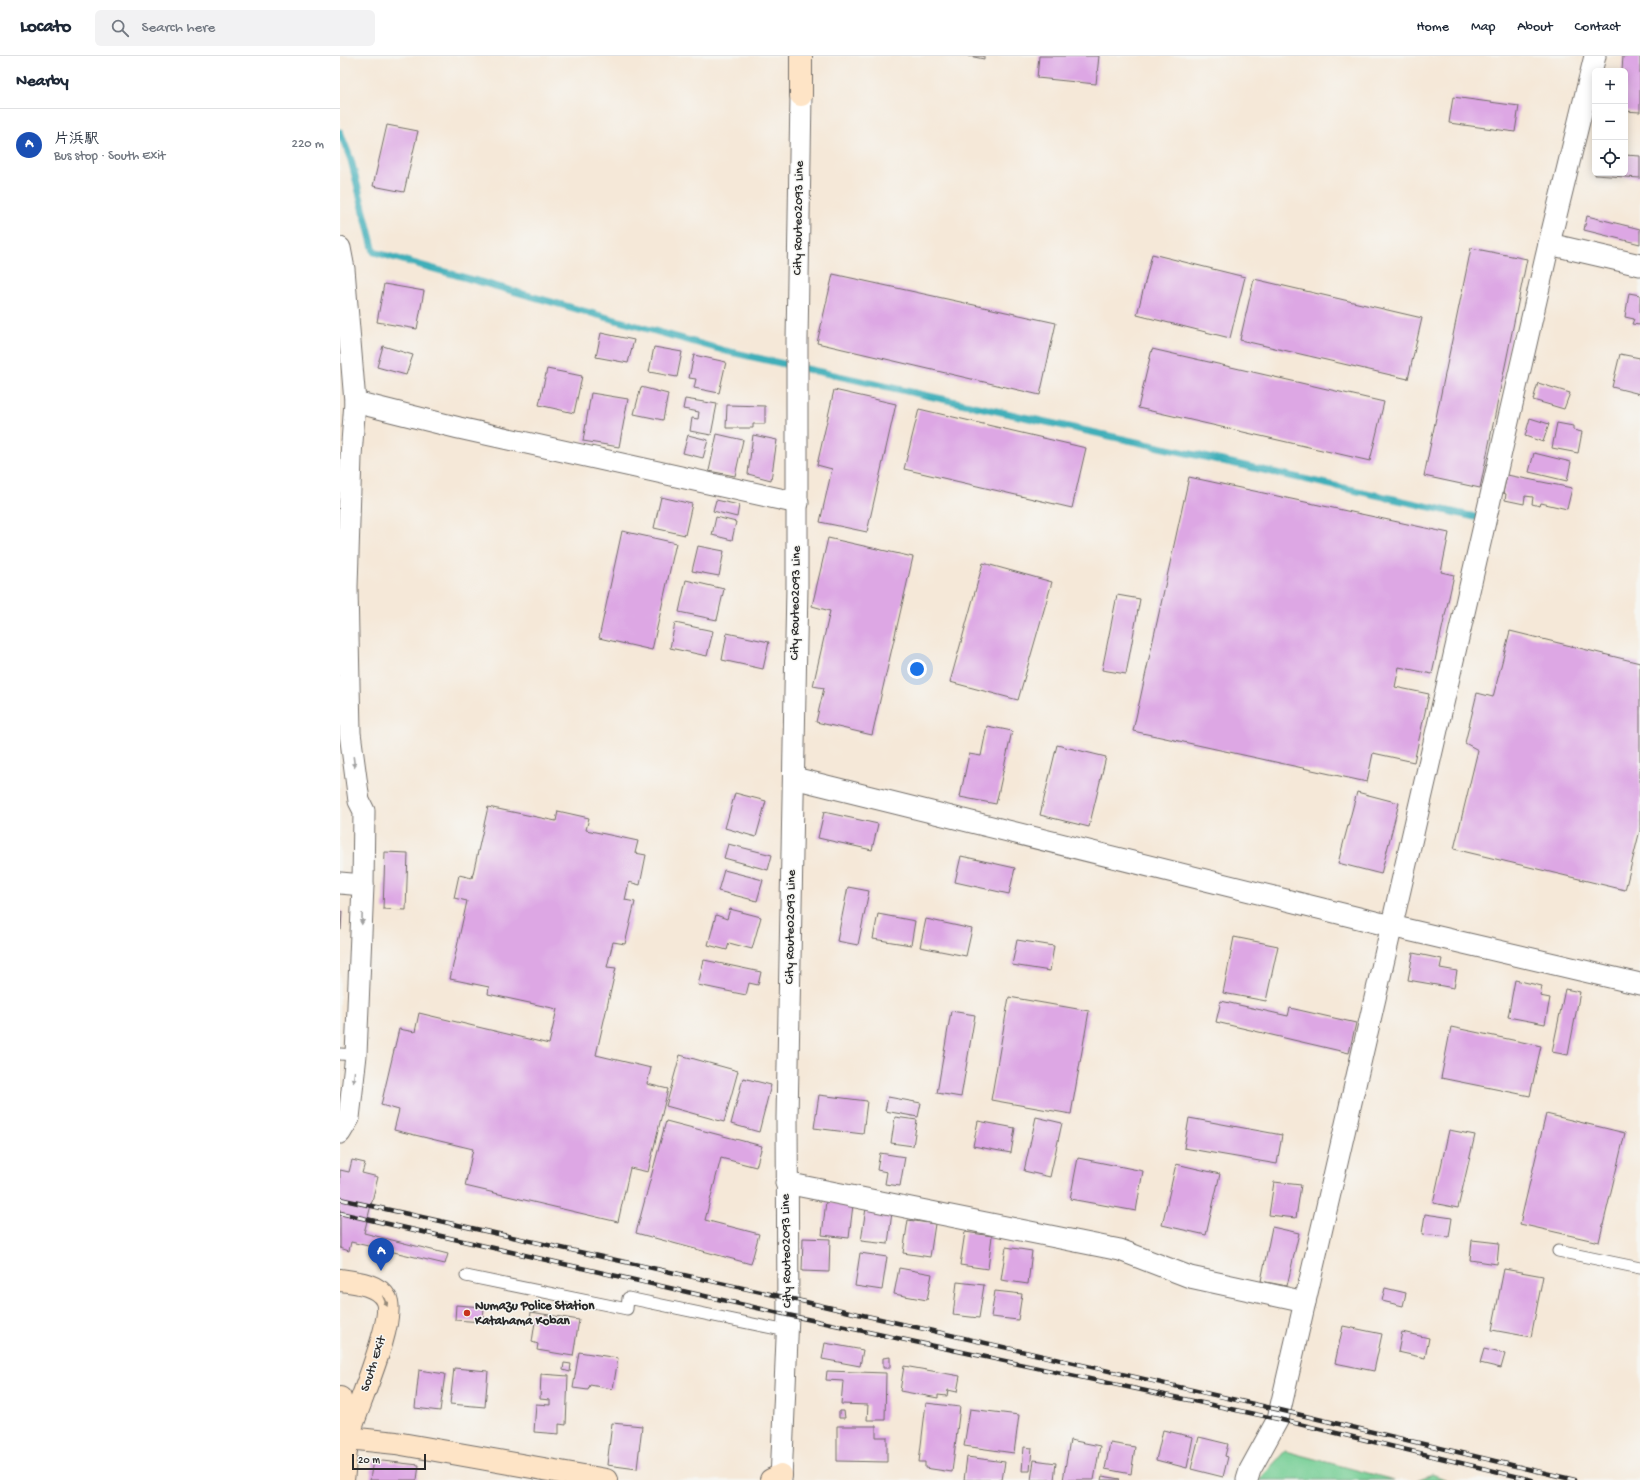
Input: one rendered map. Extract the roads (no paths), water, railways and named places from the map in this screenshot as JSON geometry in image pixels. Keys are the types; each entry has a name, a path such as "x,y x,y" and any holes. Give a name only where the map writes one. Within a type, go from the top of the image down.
{"street":[{"path":"801,56 801,95"},
{"path":"1247,1480 1250,1470 1278,1419 1549,244 1595,56"},
{"name":"City Route02093 Line","path":"778,1478 787,1331 786,1183 798,504 797,340 801,95"},
{"path":"1549,244 1640,265"},
{"path":"340,248 344,269 355,402 345,456 343,587 350,733 359,801 364,811 363,885 348,1054 349,1118 340,1133"},
{"path":"355,402 459,428 798,504"},
{"path":"794,778 1391,926 1640,984"},
{"path":"340,883 363,885"},
{"path":"786,1183 1120,1250 1190,1277 1305,1302"},
{"name":"South Exit","path":"340,1280 356,1282 379,1290 386,1299 388,1310 387,1321 378,1354 348,1438"},
{"path":"340,1398 348,1438 343,1480"},
{"path":"348,1438 411,1446 606,1480"}],"lane":[{"path":"1558,1250 1640,1268"},
{"path":"466,1276 628,1309 628,1298 787,1331"}],"waterway":[{"path":"340,132 351,160 374,252 726,351 1475,517"}],"railway":[{"path":"340,1199 788,1298 1280,1410 1575,1480"},
{"path":"340,1213 788,1315 1278,1419 1532,1480"}],"place":[{"name":"片浜駅","path":"381,1271"},
{"name":"Numazu Police Station Katahama Koban","path":"467,1313"}]}
